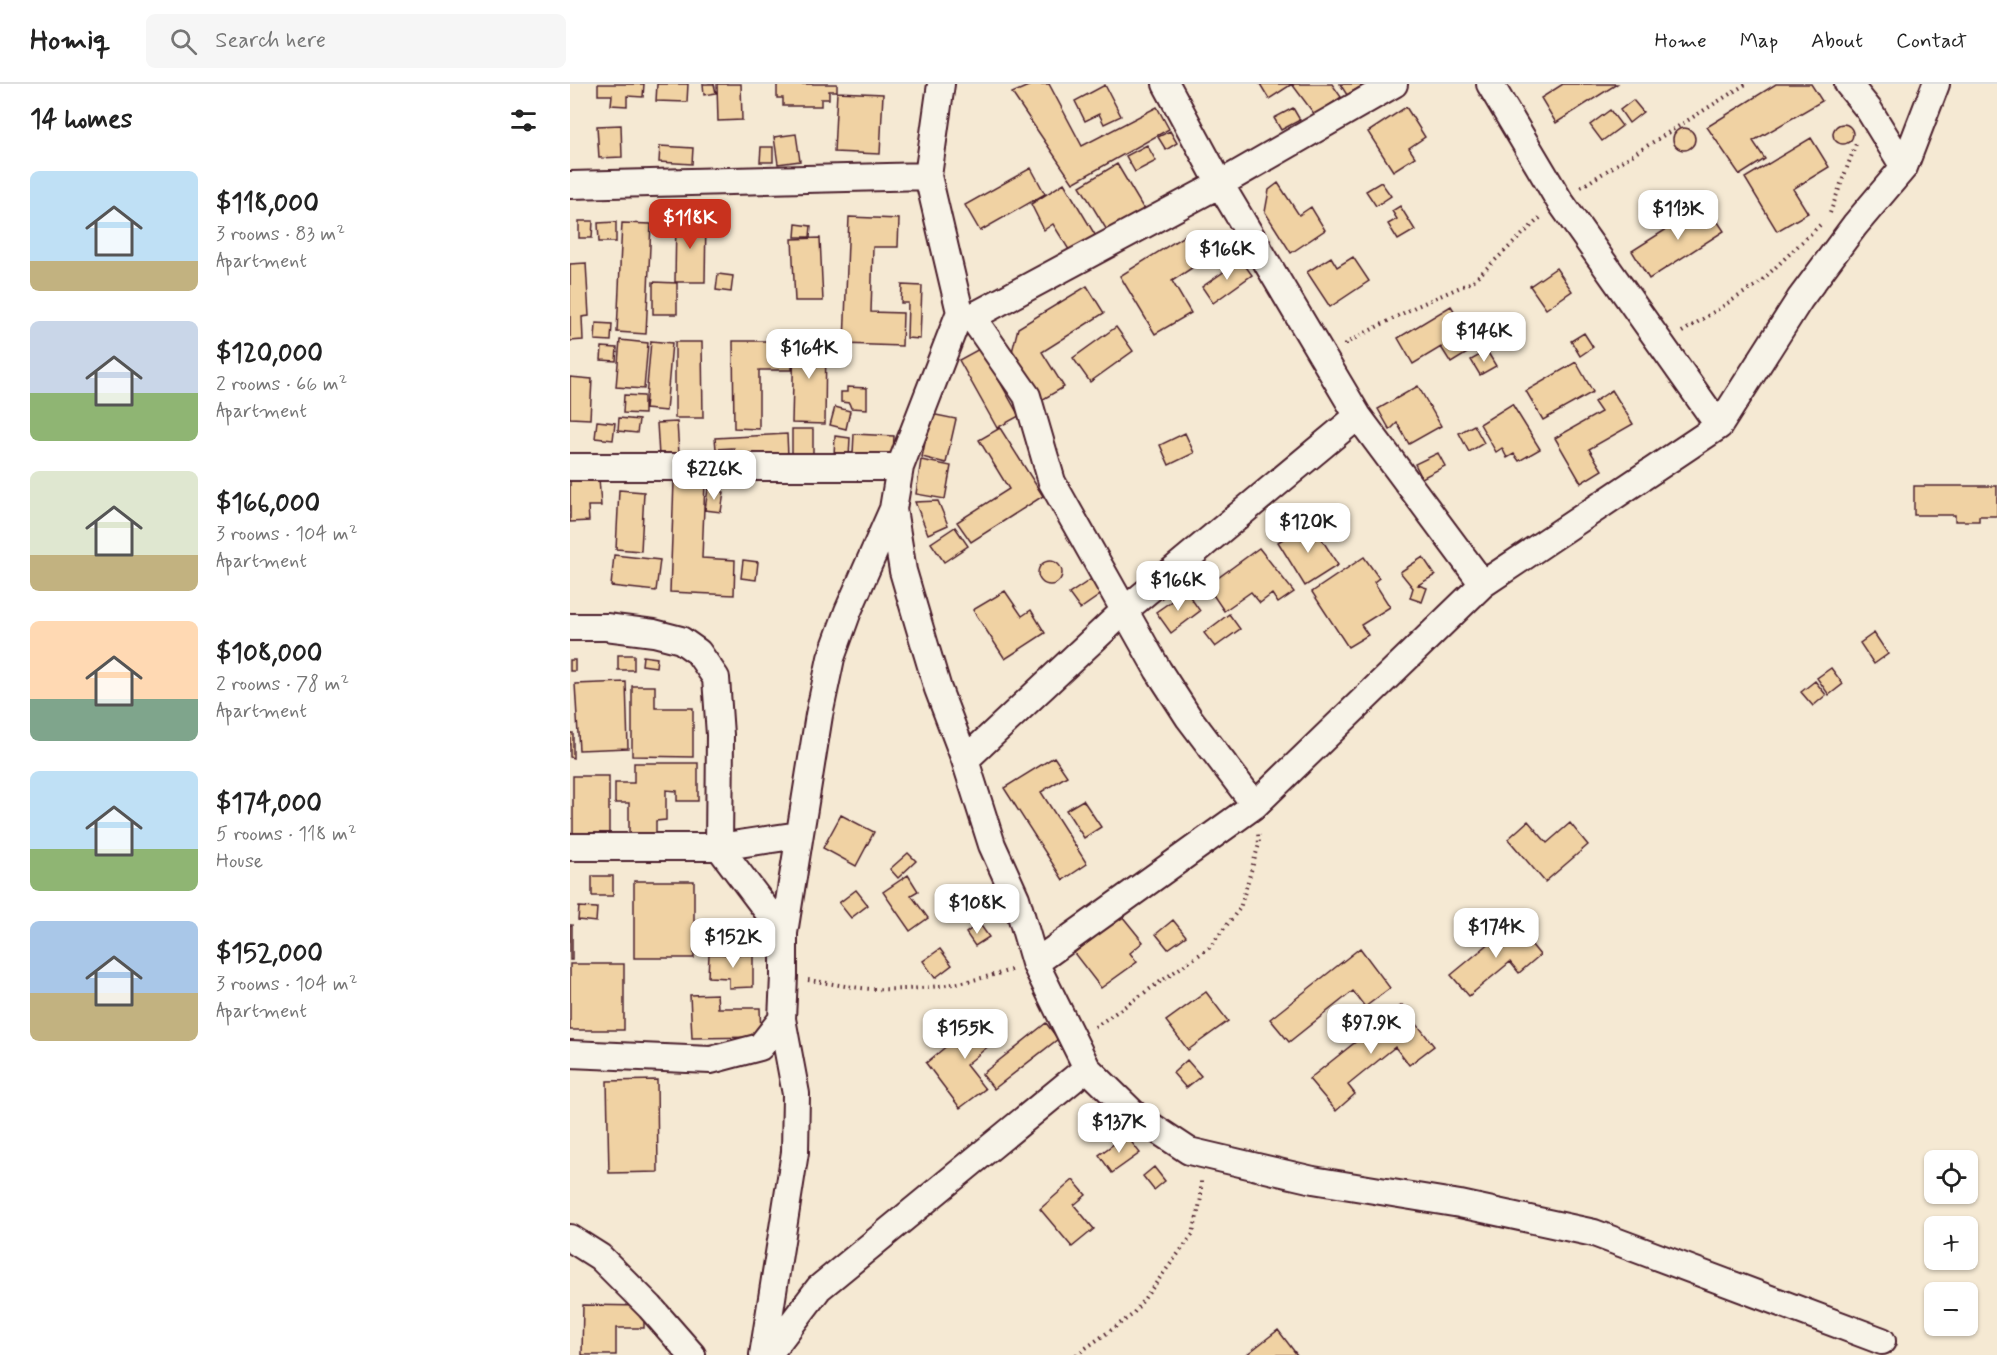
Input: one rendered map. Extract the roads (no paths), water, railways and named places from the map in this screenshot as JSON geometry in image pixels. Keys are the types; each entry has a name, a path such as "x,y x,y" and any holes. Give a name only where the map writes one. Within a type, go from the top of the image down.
{"street":[{"path":"941,84 928,176 966,315 1027,396 1052,482 1158,670 1189,718 1255,805"},
{"path":"1166,84 1220,184 1358,416 1483,584"},
{"path":"766,1355 795,1152 796,1094 782,1019 784,933 819,715 831,658 848,611 893,509 900,467 966,315 1220,184 1394,84"},
{"path":"1490,84 1559,200 1719,426"},
{"path":"1848,84 1869,110 1904,167"},
{"path":"1035,963 1255,805 1483,584 1719,426 1800,299 1855,225 1904,167 1936,84"},
{"path":"570,185 928,176"},
{"path":"965,760 1125,610 1358,416"},
{"path":"570,467 900,467"},
{"path":"893,509 903,571 938,689 965,760 992,845 1016,898 1035,963 1087,1068 1136,1116 1189,1151 1200,1154 1313,1180 1460,1204 1594,1233 1881,1341"},
{"path":"570,627 606,627 654,633 681,640 698,652 716,678 720,735 719,847 784,933"},
{"path":"570,847 719,847 799,835"},
{"path":"570,1054 711,1060 759,1047 782,1019"},
{"path":"766,1355 819,1288 1087,1068"},
{"path":"570,1238 600,1257 650,1307 692,1355"}]}
